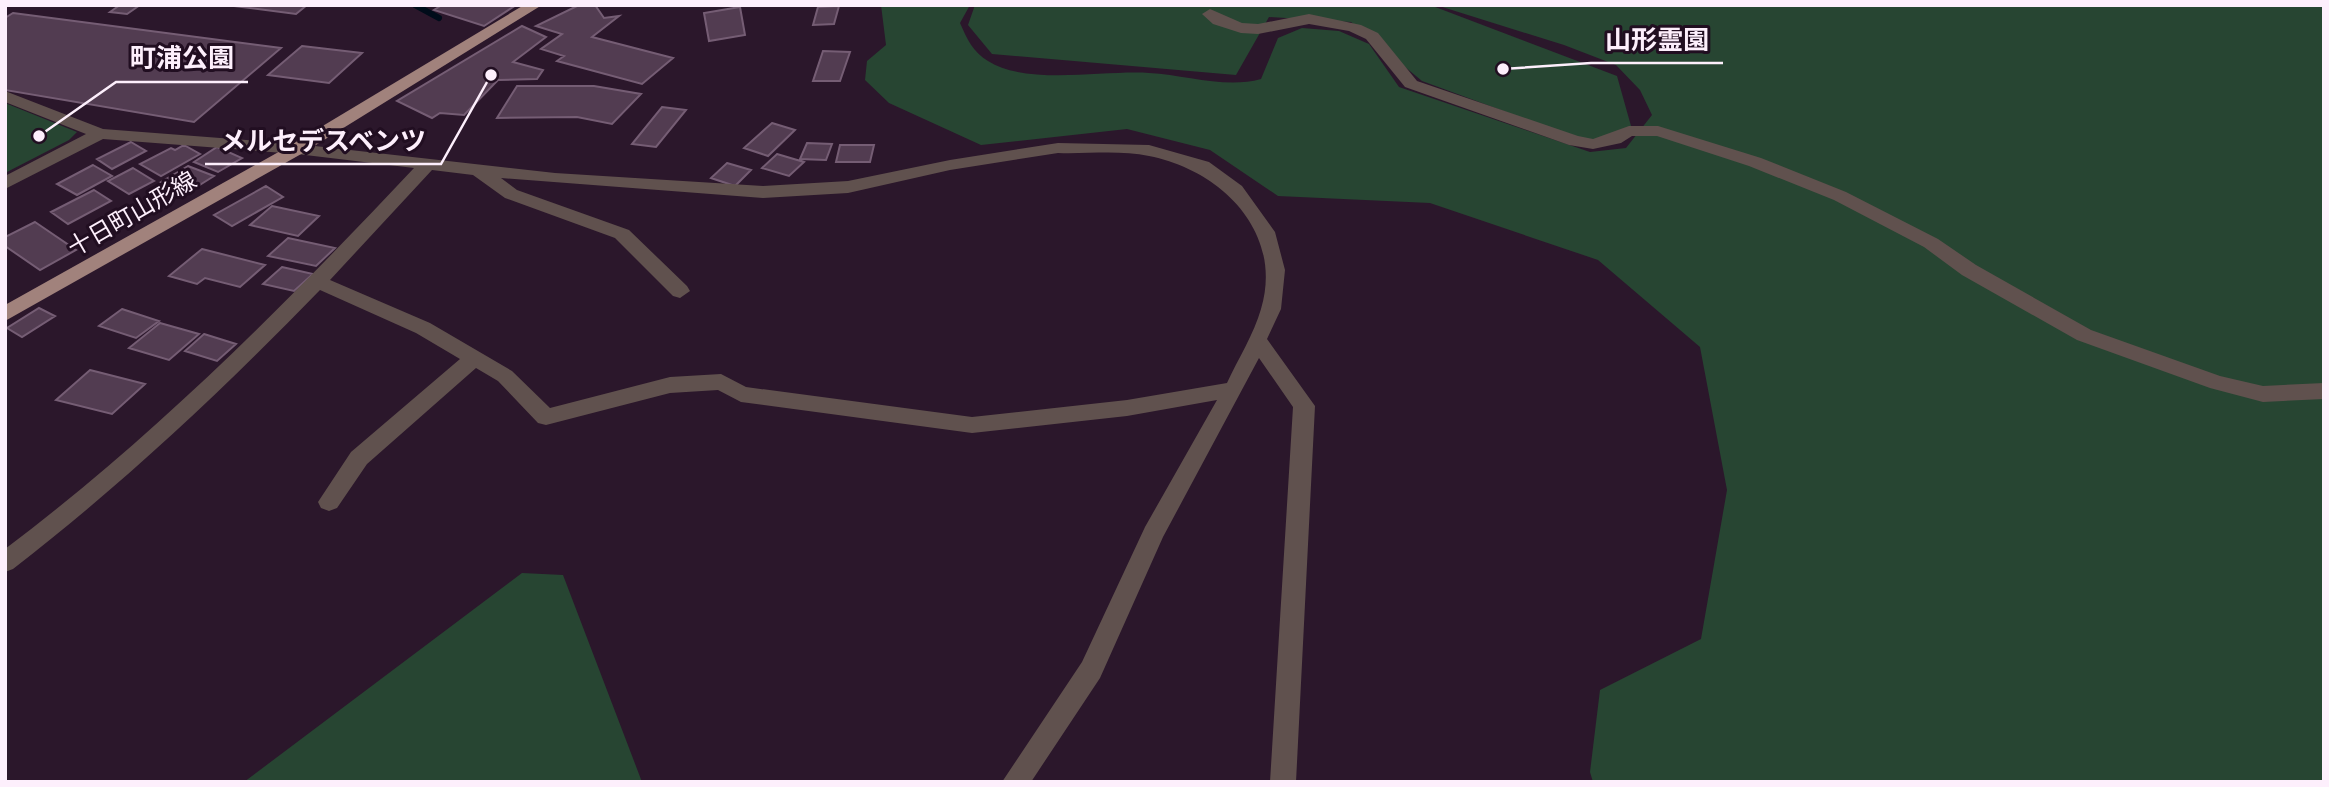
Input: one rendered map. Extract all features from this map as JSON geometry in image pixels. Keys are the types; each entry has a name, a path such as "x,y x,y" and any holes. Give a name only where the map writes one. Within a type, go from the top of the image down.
{"main road":[{"name":"十日町山形線","path":"5,314 298,149 535,5"}],"street":[{"path":"1210,14 1218,20 1241,28 1258,29 1309,19 1331,21 1355,28 1372,36 1411,85 1575,141 1593,144 1615,139 1629,131 1658,131 1744,158 1840,196 1931,243 1969,270 2084,335 2217,383 2263,394 2324,391"},
{"path":"5,96 100,134 298,149 555,179 763,192 848,187 950,165 1058,148 1149,150 1203,166 1236,190 1266,232 1275,270 1271,309 1234,389 1153,534 1091,670 1015,782"},
{"path":"5,183 100,134"},
{"path":"5,562 154,440 318,282 428,164"},
{"path":"478,170 512,194 622,234 680,291"},
{"path":"318,282 423,328 505,376 546,417 670,385 721,382 741,394 972,425 1127,408 1234,389"},
{"path":"1258,342 1304,405 1283,782"},
{"path":"329,502 359,458 474,358"}],"green space":[{"path":"881,5 970,5 960,23 978,54 1004,69 1044,75 1149,73 1220,82 1248,82 1261,79 1278,38 1302,28 1339,31 1369,44 1399,87 1590,152 1626,148 1652,115 1640,90 1616,65 1564,45 1436,5 2324,5 2324,782 1593,782 1590,772 1600,690 1701,639 1727,490 1700,347 1598,260 1430,203 1278,196 1210,150 1127,129 981,145 889,103 865,80 867,61 886,45"},
{"path":"975,5 1430,5 1617,76 1631,126 1593,144 1422,81 1351,22 1269,17 1236,75 992,54 968,25"},
{"path":"5,103 77,132 69,140 5,173"},
{"path":"522,573 563,575 642,782 244,782"}],"building":[{"path":"120,5 140,5 127,14 110,12"},
{"path":"226,5 307,5 296,14"},
{"path":"442,5 516,5 484,26 434,10"},
{"path":"579,5 595,5 604,18 619,16 592,37 673,58 642,84 557,61 564,56 541,49 562,34 536,26"},
{"path":"839,6 834,24 813,25 818,7"},
{"path":"740,7 745,35 709,41 704,13"},
{"path":"13,13 281,48 194,122 5,90 5,18"},
{"path":"522,26 546,37 513,62 543,70 537,79 498,80 464,115 440,113 432,118 397,101"},
{"path":"302,46 362,53 329,83 268,75"},
{"path":"823,51 850,52 840,81 813,81"},
{"path":"517,86 594,86 641,94 612,124 577,117 497,118"},
{"path":"662,107 686,110 656,147 632,144"},
{"path":"772,123 795,130 768,156 744,148"},
{"path":"131,142 146,151 112,169 97,159"},
{"path":"807,143 832,144 826,160 800,159"},
{"path":"184,145 200,154 161,176 140,164 171,148 175,150"},
{"path":"840,145 874,145 870,162 836,162"},
{"path":"217,147 242,158 218,172 194,162"},
{"path":"777,154 804,162 789,176 762,168"},
{"path":"727,163 751,170 735,186 711,178"},
{"path":"93,165 112,176 77,195 57,184"},
{"path":"188,166 214,176 187,193 161,182"},
{"path":"133,168 154,181 129,194 108,181"},
{"path":"266,186 283,197 232,226 214,215"},
{"path":"94,190 111,201 68,224 51,212"},
{"path":"272,206 319,216 298,236 250,225"},
{"path":"35,222 76,250 40,270 5,246 5,237"},
{"path":"288,238 335,248 316,266 268,256"},
{"path":"202,249 265,265 240,287 205,278 197,284 169,276"},
{"path":"282,267 313,274 294,291 263,284"},
{"path":"39,308 55,316 22,337 7,328"},
{"path":"122,309 159,321 136,338 99,326"},
{"path":"160,323 199,334 169,360 129,348"},
{"path":"204,334 236,344 217,361 185,351"},
{"path":"90,370 145,384 112,414 56,400"}],"waterway":[{"path":"415,5 439,18"}],"place":[{"name":"山形霊園","path":"1503,69"},
{"name":"メルセデスベンツ","path":"491,75"},
{"name":"町浦公園","path":"39,136"}]}
